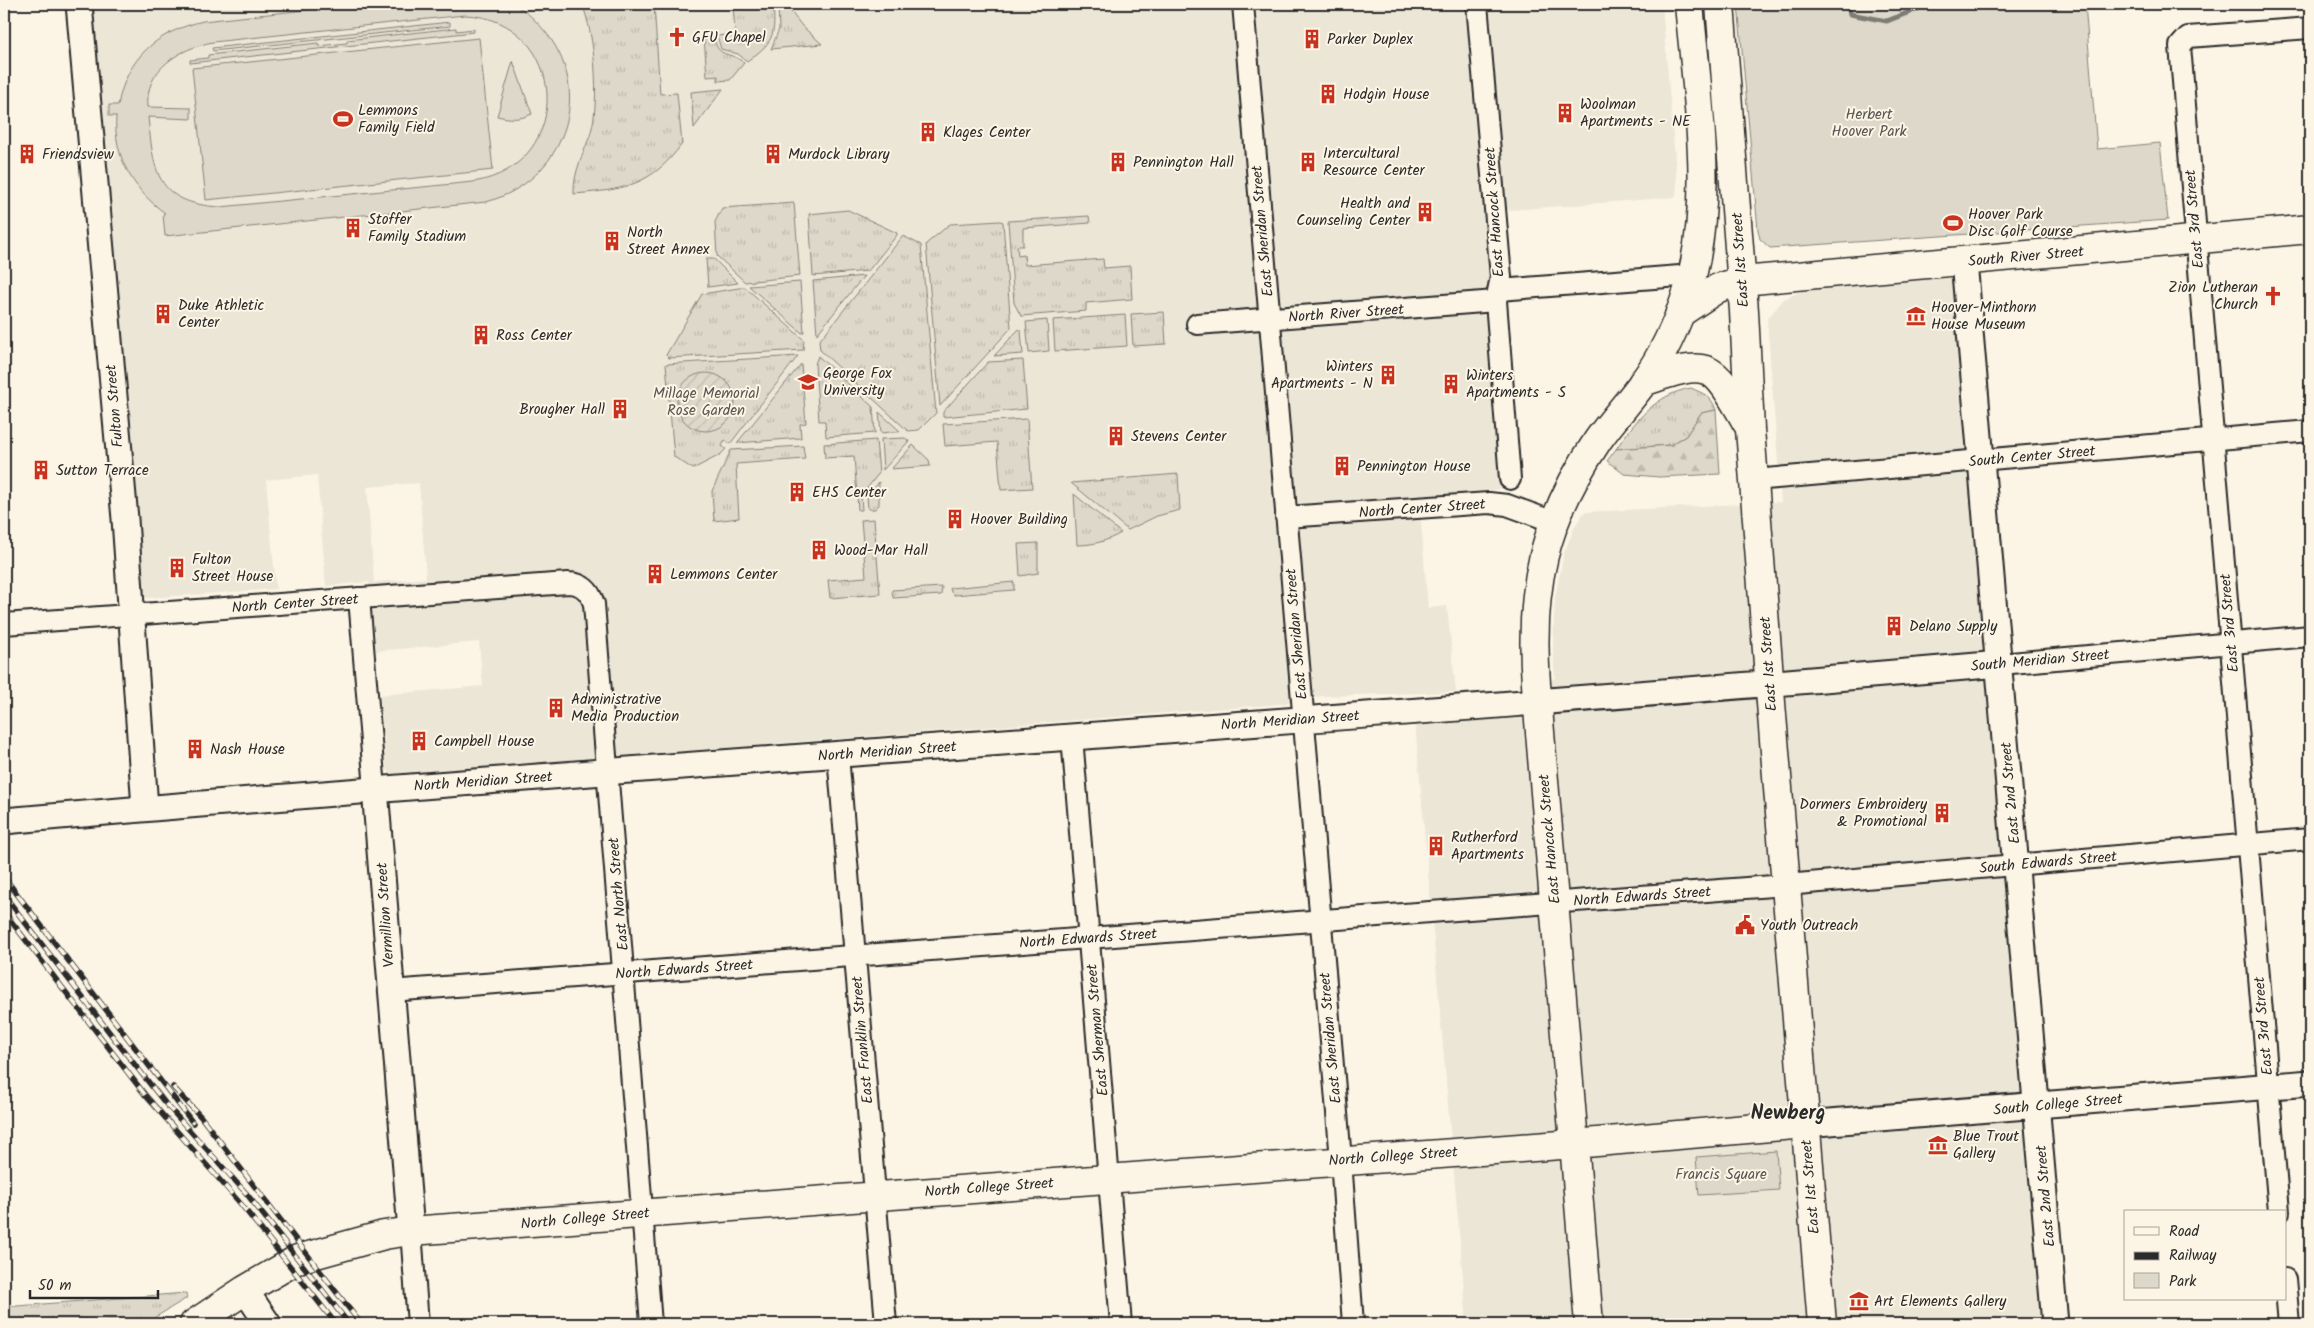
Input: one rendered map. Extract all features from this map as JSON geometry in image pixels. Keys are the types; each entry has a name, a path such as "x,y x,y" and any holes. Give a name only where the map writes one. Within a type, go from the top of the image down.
{"main road":[{"path":"1643,382 1665,347 1680,313 1693,275 1703,208 1703,170 1689,4"},
{"name":"East 1st Street","path":"1720,4 1742,281 1750,430 1822,1324"},
{"path":"1703,170 1721,225 1730,270 1742,281"},
{"name":"South River Street","path":"1680,313 1718,288 1742,281 2310,229"},
{"path":"1643,382 1682,368 1705,369 1725,384 1750,430"},
{"name":"East Hancock Street","path":"1589,1324 1534,655 1536,604 1543,556 1566,493 1598,439 1643,382"},
{"name":"North College Street","path":"194,1324 245,1290 298,1259 384,1235 875,1195 1574,1144 1805,1124"}],"street":[{"name":"Fulton Street","path":"79,4 125,519 145,808"},
{"name":"East Sheridan Street","path":"1243,4 1341,1160 1353,1324"},
{"name":"East Hancock Street","path":"1477,4 1501,277 1498,296 1510,479"},
{"name":"East 3rd Street","path":"2279,1210 2180,46 2188,36 2310,28"},
{"name":"East 2nd Street","path":"1964,261 2038,1106 2055,1324"},
{"name":"North River Street","path":"1196,324 1498,296 1693,275"},
{"name":"South Center Street","path":"1754,480 2310,431"},
{"name":"North Center Street","path":"1286,517 1507,504 1554,522"},
{"name":"North Center Street","path":"4,624 568,583 577,583 584,588"},
{"name":"East North Street","path":"584,588 591,594 594,604 651,1324"},
{"name":"Vermillion Street","path":"360,598 390,991 411,1232"},
{"name":"South Meridian Street","path":"1770,684 2310,636"},
{"name":"North Meridian Street","path":"4,821 375,789 1770,684"},
{"name":"East Sherman Street","path":"1072,736 1121,1324"},
{"name":"East Franklin Street","path":"838,755 886,1324"},
{"name":"South Edwards Street","path":"1786,885 2310,839"},
{"name":"North Edwards Street","path":"390,991 1786,885"},
{"name":"South College Street","path":"1805,1124 2310,1083"},
{"path":"411,1232 418,1324"},
{"path":"245,1290 268,1324"},
{"path":"2286,1290 2289,1324"}],"shaded area":[{"name":"George Fox University","path":"91,4 1662,4 1677,183 1676,197 1485,212 1491,281 1490,287 1485,291 1502,488 1470,495 1419,498 1428,608 1447,606 1456,692 1322,696 1281,704 391,774 386,769 380,695 483,686 479,642 376,651 369,582 326,586 317,475 266,480 276,589 147,598 143,596","holes":["419,483 426,578 374,582 367,487"]},
{"path":"1964,261 2046,1324 1467,1324 1414,711 1511,704 1555,678 1553,648 1555,597 1564,553 1575,526 1584,512 1781,502 1767,319 1784,299 1844,272"}],"green space":[{"path":"505,3 515,5 540,25 559,53 568,79 569,105 564,131 553,154 535,175 513,191 486,202 165,236 163,214 165,213 143,194 127,171 118,145 116,116 109,116 109,105 118,105 122,88 129,73 147,49 172,32 203,21 362,4","holes":["465,15 499,23 525,41 541,65 547,94 544,123 530,150 507,170 473,182 220,207 198,204 182,199 170,191 162,181 156,168 148,117 191,119 191,108 148,107 148,94 158,71 167,62 189,49 213,42"]},
{"path":"582,4 654,4 660,94 677,93 682,144 659,169 635,183 607,190 574,194 577,170 594,119 596,86 593,50"},
{"path":"733,4 773,4 774,24 771,38 762,49 747,61 738,54 721,49 717,36 735,34"},
{"path":"778,4 785,4 802,26 822,44 771,49 779,29"},
{"name":"Herbert Hoover Park","path":"1738,4 2085,4 2097,149 2160,143 2168,220 1770,248 1760,239 1758,230"},
{"path":"450,22 450,26 213,51 212,48"},
{"path":"456,28 456,31 474,29 474,32 190,63 190,60 208,58 208,55 318,43 318,46 347,43 347,40"},
{"path":"714,36 718,49 721,52 744,63 730,80 718,81 718,76 707,77 704,37"},
{"name":"Lemmons Family Field","path":"479,38 493,170 206,200 192,68"},
{"path":"513,61 532,114 523,117 506,118 497,116"},
{"path":"723,89 694,128 691,92"},
{"path":"794,203 800,276 745,282 717,256 715,222 722,208"},
{"path":"848,210 897,233 897,235 868,271 813,276 809,214"},
{"path":"1089,216 1090,223 1023,228 1023,246 1017,246 1018,256 1024,255 1025,265 1103,259 1104,268 1130,266 1132,299 1086,303 1086,311 1021,316 1014,303 1008,221"},
{"path":"1003,222 1011,328 940,406 926,244 950,224"},
{"path":"903,236 921,245 936,413 919,430 908,431 820,350 819,341"},
{"path":"706,259 714,259 738,283 708,287"},
{"path":"864,276 817,334 813,281"},
{"path":"800,282 804,332 802,333 749,286"},
{"path":"745,287 804,340 803,350 669,358 666,355 702,294"},
{"path":"1164,312 1166,344 1133,346 1131,314"},
{"path":"1125,315 1127,346 1055,351 1053,320"},
{"path":"1047,320 1049,351 1029,353 1026,322"},
{"path":"1019,329 1021,331 1023,354 994,356"},
{"path":"798,356 730,444 725,440 722,446 726,449 720,455 693,469 674,457 666,364"},
{"path":"818,356 873,407 875,433 826,437 825,421 819,421 815,364"},
{"path":"1023,360 1027,409 943,417 943,412 988,362"},
{"path":"801,364 806,423 800,424 801,438 737,443"},
{"name":"Millage Memorial Rose Garden","path":"706,373 717,375 730,386 735,402 733,413 722,426 706,431 695,429 682,418 677,402 679,391 690,378"},
{"path":"1691,388 1709,398 1716,410 1701,413 1686,436 1670,445 1616,449 1638,419 1647,411 1667,396"},
{"path":"1716,410 1720,474 1659,477 1624,474 1607,461 1616,449 1670,445 1686,436 1701,413"},
{"path":"879,412 900,431 881,433"},
{"path":"1027,419 1032,488 1001,490 997,442 945,446 943,424"},
{"path":"905,438 909,441 883,470 881,439"},
{"path":"876,440 879,473 861,496 862,510 858,510 854,456 825,458 824,444"},
{"path":"913,445 929,460 930,466 891,469"},
{"path":"803,446 805,459 736,464 739,518 714,521 712,491 731,450"},
{"path":"1178,474 1180,510 1157,516 1128,530 1071,483"},
{"path":"879,482 879,505 875,509 868,509 867,497"},
{"path":"1074,494 1121,533 1100,542 1077,545"},
{"path":"874,519 880,594 830,598 828,580 866,577 861,520"},
{"path":"1038,543 1038,573 1020,576 1018,544"},
{"path":"1014,582 1014,590 954,595 950,588"},
{"path":"942,587 941,595 893,598 892,590"},
{"name":"Francis Square","path":"1776,1151 1779,1190 1699,1195 1696,1157"},
{"path":"186,1293 187,1298 144,1324 4,1324 4,1307"}],"waterway":[{"path":"1848,4 1850,14 1887,21 1930,4"}],"railway":[{"path":"4,877 193,1123"},
{"path":"4,895 165,1103 246,1193 349,1324"},
{"path":"4,912 146,1096 240,1203 336,1324"},
{"path":"173,1087 201,1117 361,1324"}],"place":[{"name":"GFU Chapel","path":"677,37"},
{"name":"Parker Duplex","path":"1312,39"},
{"name":"Hodgin House","path":"1328,94"},
{"name":"Woolman Apartments - NE","path":"1565,113"},
{"name":"Lemmons Family Field","path":"343,119"},
{"name":"Klages Center","path":"928,132"},
{"name":"Friendsview","path":"27,154"},
{"name":"Murdock Library","path":"773,154"},
{"name":"Pennington Hall","path":"1118,162"},
{"name":"Intercultural Resource Center","path":"1308,162"},
{"name":"Health and Counseling Center","path":"1425,212"},
{"name":"Hoover Park Disc Golf Course","path":"1953,223"},
{"name":"Stoffer Family Stadium","path":"353,228"},
{"name":"North Street Annex","path":"612,241"},
{"name":"Zion Lutheran Church","path":"2273,296"},
{"name":"Duke Athletic Center","path":"163,314"},
{"name":"Hoover-Minthorn House Museum","path":"1916,316"},
{"name":"Ross Center","path":"481,335"},
{"name":"Winters Apartments - N","path":"1388,375"},
{"name":"George Fox University","path":"808,382"},
{"name":"Winters Apartments - S","path":"1451,384"},
{"name":"Brougher Hall","path":"620,409"},
{"name":"Stevens Center","path":"1116,436"},
{"name":"Pennington House","path":"1342,466"},
{"name":"Sutton Terrace","path":"41,470"},
{"name":"EHS Center","path":"797,492"},
{"name":"Hoover Building","path":"955,519"},
{"name":"Wood-Mar Hall","path":"819,550"},
{"name":"Fulton Street House","path":"177,568"},
{"name":"Lemmons Center","path":"655,574"},
{"name":"Delano Supply","path":"1894,626"},
{"name":"Administrative Media Production","path":"556,708"},
{"name":"Campbell House","path":"419,741"},
{"name":"Nash House","path":"195,749"},
{"name":"Dormers Embroidery & Promotional","path":"1942,813"},
{"name":"Rutherford Apartments","path":"1436,846"},
{"name":"Youth Outreach","path":"1745,925"},
{"name":"Blue Trout Gallery","path":"1938,1145"},
{"name":"Art Elements Gallery","path":"1859,1301"}],"district":[{"name":"Newberg","path":"1788,1112"}]}
